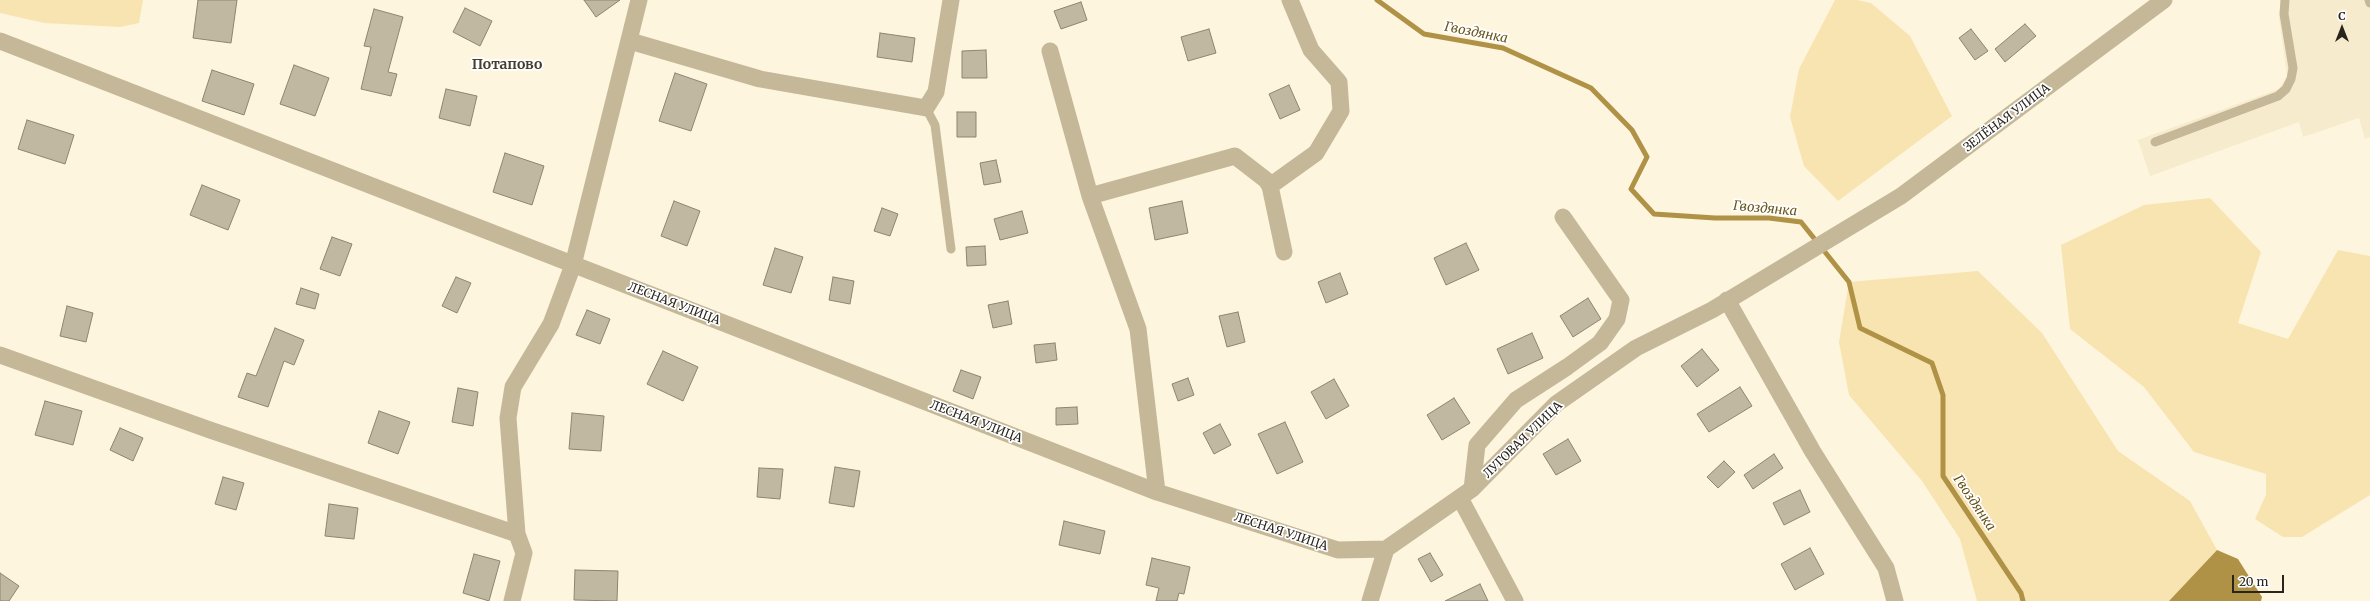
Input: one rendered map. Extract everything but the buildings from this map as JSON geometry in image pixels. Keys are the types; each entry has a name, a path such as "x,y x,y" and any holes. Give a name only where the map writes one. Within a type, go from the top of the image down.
{"street":[{"path":"512,601 524,553 517,534 508,418 513,387 551,324 573,265 639,0"},
{"path":"630,41 760,79 926,108 936,92 951,0"},
{"path":"1270,186 1316,153 1341,111 1339,82 1311,50 1290,0"},
{"name":"ЗЕЛЁНАЯ УЛИЦА","path":"1793,261 1900,196 1956,156 2164,0"},
{"name":"ЛЕСНАЯ УЛИЦА","path":"0,41 1157,492 1338,550 1386,549"},
{"path":"1050,51 1090,196 1138,329 1157,492"},
{"path":"1090,196 1235,156 1266,180 1270,186 1284,252"},
{"path":"1515,601 1466,494 1477,445 1516,400 1568,368 1600,343 1617,320 1622,300 1563,217"},
{"name":"ЛУГОВАЯ УЛИЦА","path":"1386,549 1466,494 1556,404 1636,348 1727,300 1793,261"},
{"path":"1727,300 1813,452 1886,568 1895,601"},
{"path":"0,355 210,430 517,534"},
{"path":"1370,601 1386,549"}],"lane":[{"path":"2154,142 2278,96 2286,89 2291,79 2293,68 2284,14 2285,0"},
{"path":"926,108 935,125 951,249"}],"shaded area":[{"path":"0,0 143,0 139,23 120,27 44,23 0,13"},
{"path":"1835,0 1857,0 1871,3 1910,36 1952,116 1838,201 1804,166 1790,117 1799,69"},
{"path":"2282,0 2370,0 2370,137 2365,139 2359,118 2303,137 2299,122 2150,176 2138,140 2279,89 2287,76 2279,17"},
{"path":"2210,198 2261,252 2238,323 2288,339 2338,250 2370,256 2370,495 2302,537 2283,537 2255,519 2266,495 2266,474 2194,452 2144,387 2070,329 2061,245 2144,205"},
{"path":"1978,271 2042,333 2118,451 2190,501 2217,550 2169,601 1977,601 1960,539 1922,481 1849,395 1839,342 1849,282"},
{"path":"2217,550 2238,559 2262,597 2261,601 2169,601"}],"waterway":[{"name":"Гвоздянка","path":"1377,0 1424,34 1503,48 1591,88 1632,130 1647,157 1631,189 1654,214 1715,218 1769,218 1801,222 1849,282 1860,328 1932,363 1943,395 1943,476 2021,593 2023,601"}],"district":[{"name":"Потапово","path":"507,65"}]}
